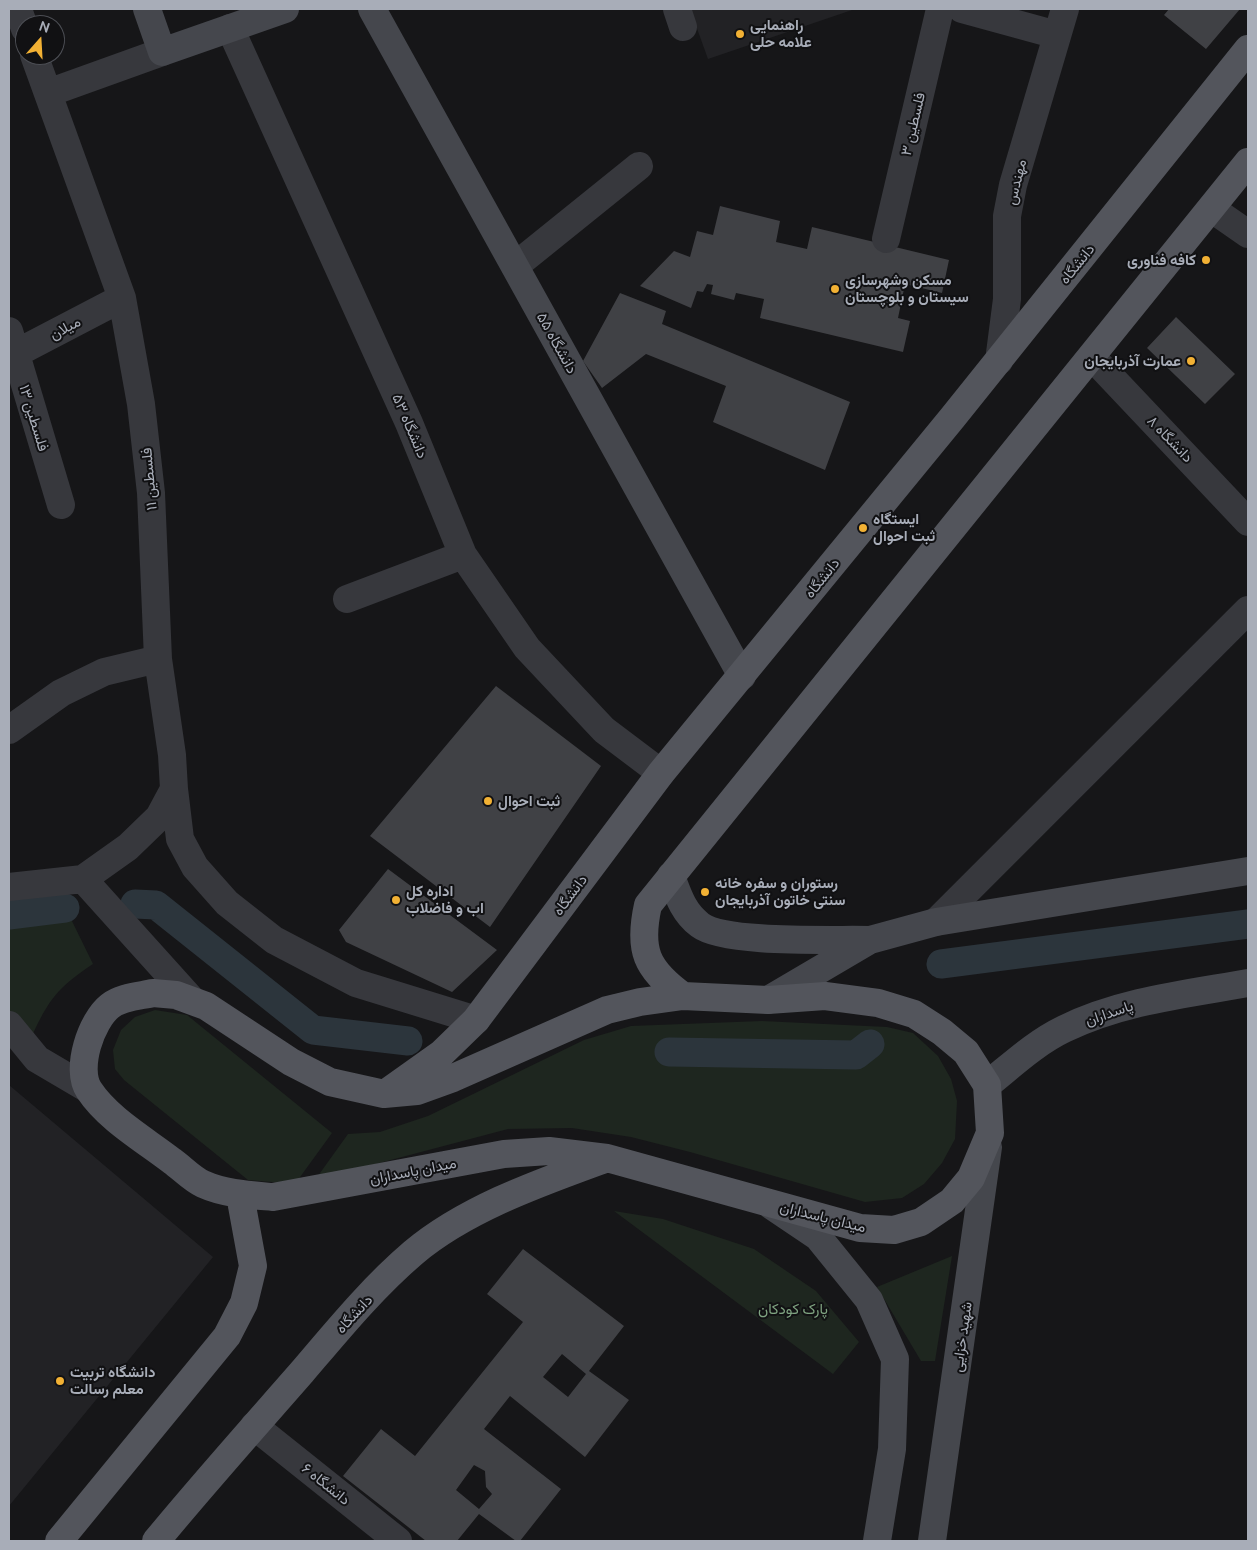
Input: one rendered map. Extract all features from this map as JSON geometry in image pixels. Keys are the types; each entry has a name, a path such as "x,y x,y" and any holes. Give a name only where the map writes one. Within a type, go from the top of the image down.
{"main road":[{"name":"دانشگاه","path":"384,1094 440,1054 476,1020 661,773 999,361 1248,49"},
{"path":"683,996 664,982 647,958 643,930 648,905 1212,209 1248,162"},
{"name":"میدان پاسداران","path":"153,993 176,995 206,1006 291,1062 330,1082 384,1094 417,1090 453,1078 607,1010 640,1002 683,996 768,1000 825,996 878,1003 914,1014 942,1032 966,1052 987,1085 990,1133 971,1178 952,1201 921,1222 894,1230 860,1228 607,1158 549,1151 504,1154 273,1197 240,1194 202,1184 112,1114 88,1089 83,1064 88,1043 97,1023 110,1006 129,998 153,993"},
{"name":"دانشگاه","path":"156,1541 357,1309 414,1252 464,1219 526,1188 607,1158"},
{"path":"59,1541 227,1336 244,1303 253,1266 240,1194"}],"street":[{"path":"147,9 162,52"},
{"path":"48,93 285,9"},
{"name":"دانشگاه ۵۵","path":"372,9 742,676"},
{"name":"فلسطین ۳","path":"886,239 940,9"},
{"path":"962,9 1058,35"},
{"name":"مهندس","path":"999,361 1007,299 1009,208 1013,184 1065,9"},
{"name":"دانشگاه ۵۳","path":"230,28 409,423 463,556 527,648 604,730 661,773"},
{"name":"فلسطین ۱۱","path":"38,65 122,298 141,404 151,493 158,660 172,755 180,839 195,867 228,903 274,940 356,983 476,1020"},
{"path":"515,266 639,166"},
{"path":"1212,209 1248,234"},
{"name":"میلان","path":"11,348 122,298"},
{"name":"فلسطین ۱۳","path":"11,348 61,505"},
{"name":"دانشگاه ۸","path":"1092,357 1248,522"},
{"path":"347,599 463,556"},
{"path":"936,922 1248,610"},
{"path":"9,730 61,693 96,676 127,666 158,660"},
{"path":"9,887 83,880 128,847 159,817 174,789"},
{"path":"768,1000 870,940 936,922 1248,871"},
{"path":"671,876 683,907 701,926 725,934 870,940"},
{"path":"83,880 192,1000"},
{"name":"پاسداران","path":"987,1085 1030,1050 1064,1029 1134,1003 1248,983"},
{"path":"9,1025 37,1059 88,1089"},
{"name":"شهید خزایی","path":"932,1541 990,1133"},
{"path":"768,1203 818,1236 868,1300 895,1359 892,1449 877,1541"},
{"name":"دانشگاه ۶","path":"254,1426 398,1541"}],"shaded area":[{"name":"راهنمایی علامه حلی","path":"690,9 855,9 708,59"},
{"name":"دانشگاه تربیت معلم رسالت","path":"9,1085 213,1257 9,1506"}],"green space":[{"path":"70,917 93,964 71,980 55,995 43,1013 31,1038 9,1018 9,926"},
{"path":"155,1010 187,1015 332,1133 295,1184 248,1180 124,1080 115,1069 113,1050 121,1030 135,1017"},
{"path":"762,1021 887,1027 913,1033 938,1056 951,1079 957,1101 955,1139 942,1163 924,1184 902,1198 865,1202 631,1137 572,1128 508,1129 315,1180 348,1134 380,1132 428,1116 584,1040 631,1026"},
{"name":"پارک کودکان","path":"614,1211 663,1219 754,1249 816,1291 859,1342 833,1374"},
{"path":"952,1256 935,1361 921,1361 877,1287"}],"building":[{"path":"1169,9 1240,9 1206,49 1164,15"},
{"name":"مسکن وشهرسازی سیستان و بلوچستان","path":"720,206 780,221 776,242 807,249 812,227 949,260 942,293 905,284 898,318 910,321 903,352 760,318 764,299 736,293 734,300 711,294 713,285 707,284 703,292 697,291 691,308 640,286 674,251 690,257 697,231 713,235"},
{"path":"620,293 666,311 662,324 850,402 825,470 713,422 726,386 646,354 602,388 583,361"},
{"name":"عمارت آذربایجان","path":"1176,317 1235,374 1205,404 1147,348"},
{"name":"ثبت احوال","path":"496,686 601,766 490,927 370,836"},
{"name":"اداره کل اب و فاضلاب","path":"388,869 497,950 452,992 346,942 339,930"},
{"path":"523,1249 624,1326 589,1371 629,1400 585,1457 510,1396 484,1429 561,1489 520,1541 516,1541 479,1514 457,1541 426,1541 343,1476 381,1429 415,1456 523,1322 487,1294","holes":["562,1354 586,1374 568,1397 543,1377","474,1465 485,1471 486,1487 492,1494 479,1509 456,1490"]}],"waterway":[{"path":"135,904 156,905 313,1030 408,1041"},
{"path":"9,915 65,908"},
{"path":"941,964 1248,924"},
{"path":"669,1052 856,1055 870,1044"}],"place":[{"name":"راهنمایی علامه حلی","path":"740,34"},
{"name":"کافه فناوری","path":"1206,260"},
{"name":"مسکن وشهرسازی سیستان و بلوچستان","path":"835,289"},
{"name":"عمارت آذربایجان","path":"1191,361"},
{"name":"ایستگاه ثبت احوال","path":"863,528"},
{"name":"ثبت احوال","path":"488,801"},
{"name":"رستوران و سفره خانه سنتی خاتون آذربایجان","path":"705,892"},
{"name":"اداره کل اب و فاضلاب","path":"396,900"},
{"name":"دانشگاه تربیت معلم رسالت","path":"60,1381"}]}
